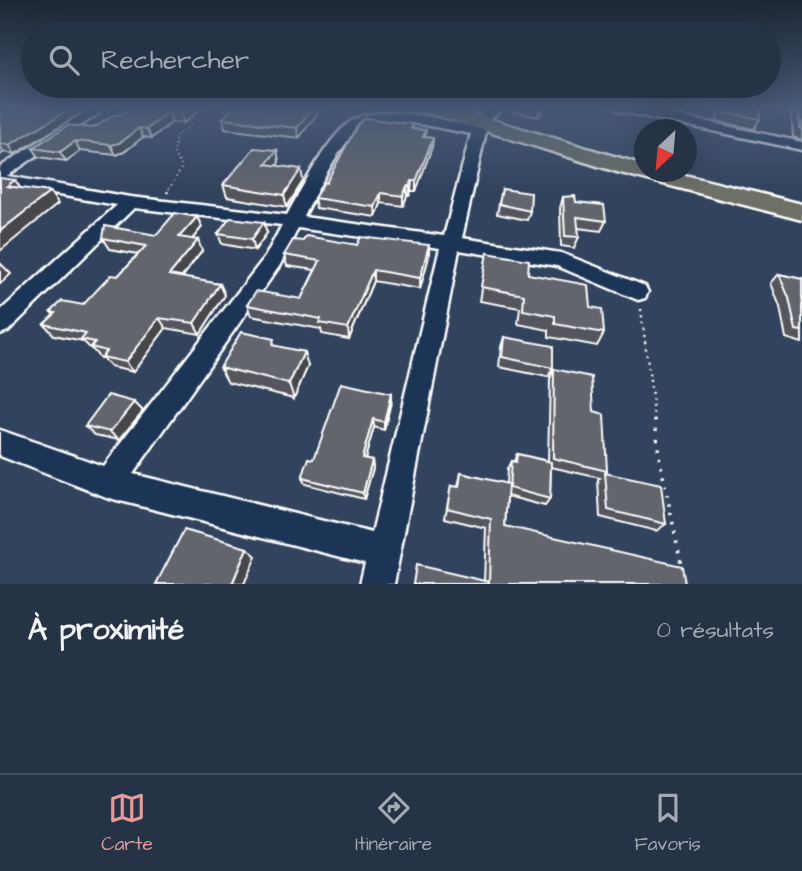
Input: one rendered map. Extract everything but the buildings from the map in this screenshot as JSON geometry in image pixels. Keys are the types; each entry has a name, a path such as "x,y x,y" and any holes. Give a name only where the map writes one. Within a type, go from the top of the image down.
{"main road":[{"path":"505,134 802,212"}],"street":[{"path":"0,174 60,134"},
{"path":"109,483 272,260 292,221 348,134"},
{"path":"377,584 476,134"},
{"path":"748,134 802,146"},
{"path":"0,180 130,202 292,221 561,260 638,292"},
{"path":"0,325 130,202"},
{"path":"0,443 109,483 385,552"}],"path":[{"path":"160,205 182,167 174,154 178,134"},
{"path":"638,292 659,456 682,573"}]}
